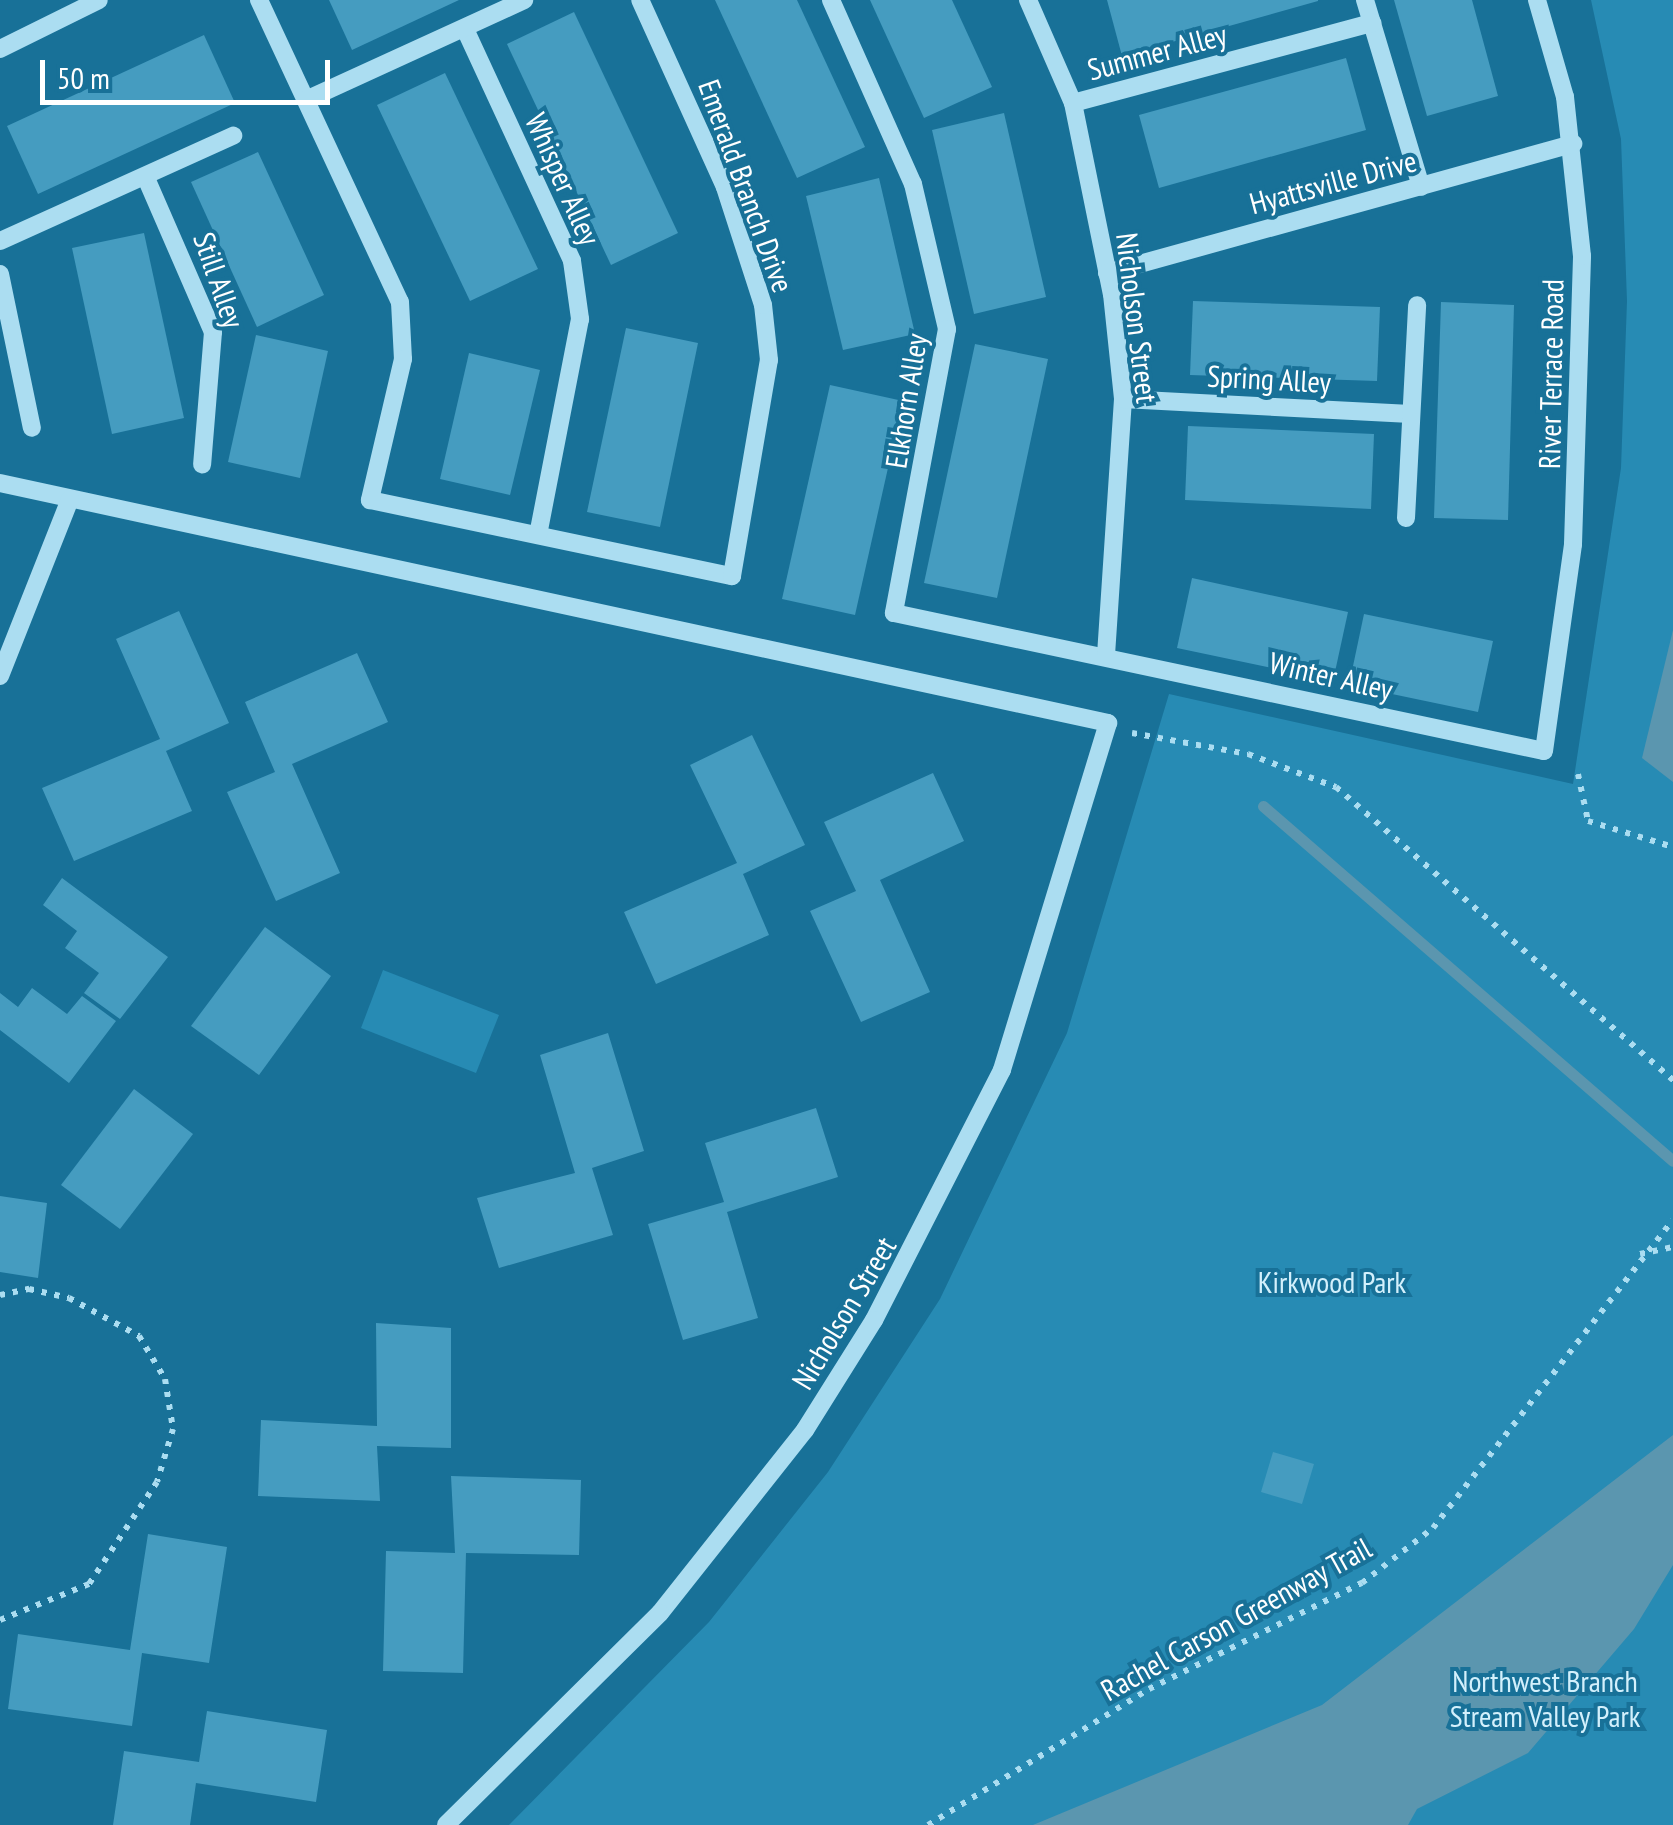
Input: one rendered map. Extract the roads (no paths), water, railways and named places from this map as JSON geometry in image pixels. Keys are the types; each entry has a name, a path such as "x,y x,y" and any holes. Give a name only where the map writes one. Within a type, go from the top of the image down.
{"street":[{"path":"0,49 98,0"},
{"path":"259,0 400,302 403,359 370,500 538,535"},
{"path":"306,100 524,0"},
{"name":"Emerald Branch Drive","path":"538,535 732,576 769,360 763,305 724,187 640,0"},
{"name":"Elkhorn Alley","path":"832,0 913,184 947,329 894,613 1106,654"},
{"name":"Nicholson Street","path":"1028,0 1074,104 1107,273 1124,399 1106,654"},
{"path":"1366,0 1421,187"},
{"name":"River Terrace Road","path":"1537,0 1572,144 1579,432 1544,751"},
{"name":"Summer Alley","path":"1074,104 1372,22"},
{"name":"Whisper Alley","path":"464,29 572,261 580,319 538,535"},
{"path":"0,240 233,136"},
{"name":"Hyattsville Drive","path":"1107,273 1572,144"},
{"name":"Still Alley","path":"146,178 213,332 202,465"},
{"path":"0,274 32,428"},
{"path":"1406,518 1417,305"},
{"name":"Spring Alley","path":"1124,399 1411,414"},
{"path":"0,483 70,499 0,676"},
{"name":"Nicholson Street","path":"70,499 1108,723 1002,1070 874,1320 805,1430 660,1613 446,1825"},
{"name":"Winter Alley","path":"1106,654 1544,751"}],"waterway":[{"path":"1263,806 1673,1161"}],"park label":[{"name":"Kirkwood Park","path":"1332,1282"},
{"name":"Northwest Branch Stream Valley Park","path":"1545,1698"}]}
